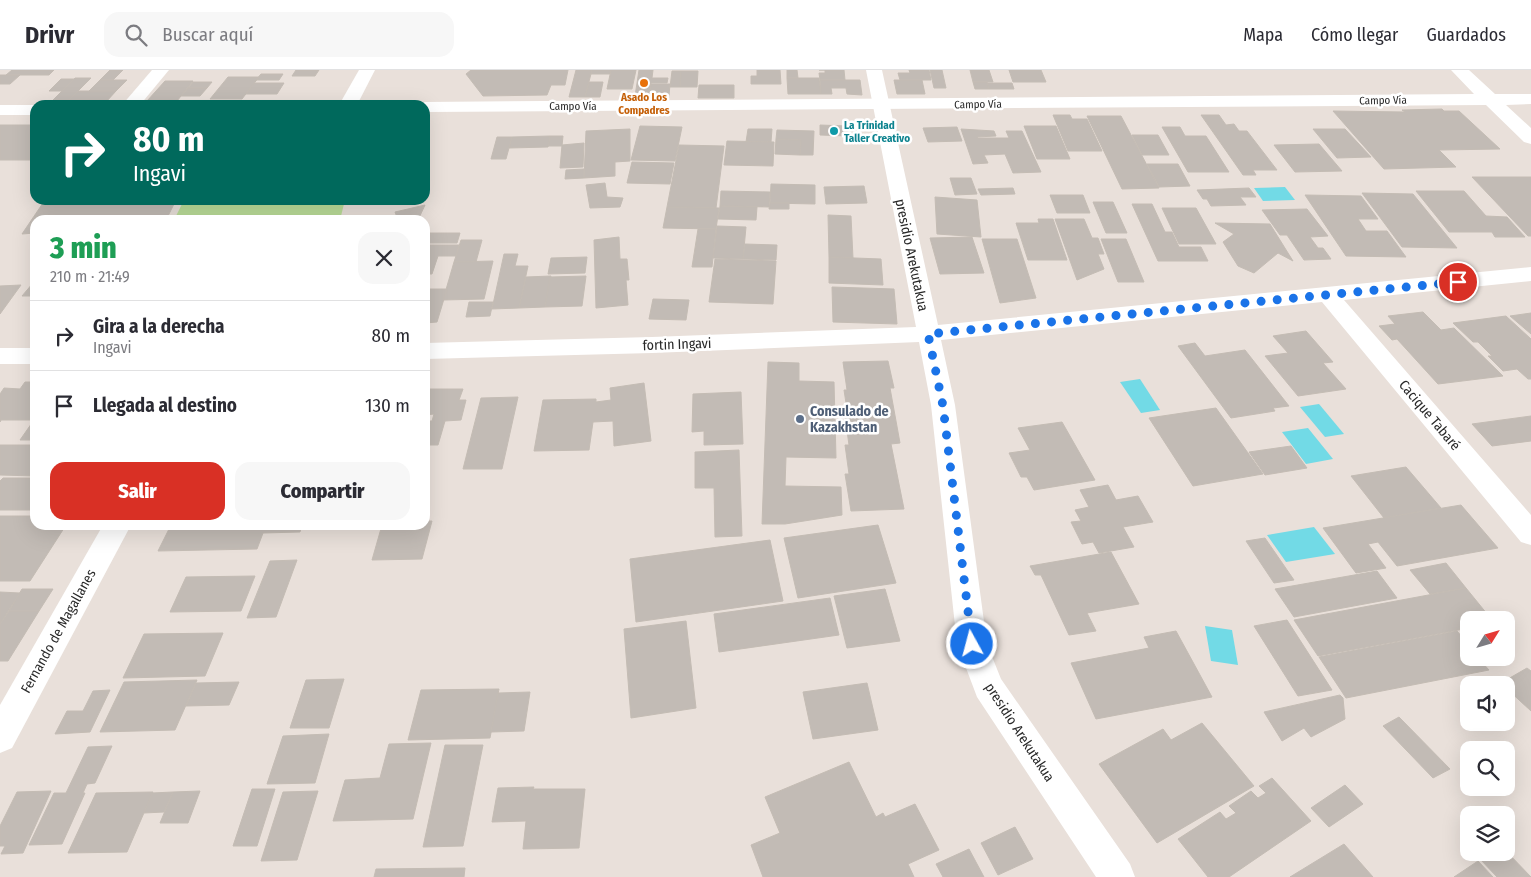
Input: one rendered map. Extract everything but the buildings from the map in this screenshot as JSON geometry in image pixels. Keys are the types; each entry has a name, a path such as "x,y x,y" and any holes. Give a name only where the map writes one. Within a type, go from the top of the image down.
{"street":[{"path":"135,100 160,70"},
{"path":"351,100 367,70"},
{"name":"presidio Arekutakua","path":"874,70 943,406 972,644 988,687 1117,877"},
{"path":"1459,70 1531,138"},
{"name":"Campo Vía","path":"430,107 1531,99"},
{"path":"0,110 30,110"},
{"name":"fortin Ingavi","path":"430,350 652,345 928,334 1329,296 1531,274"},
{"name":"Cacique Tabaré","path":"1329,296 1531,534"},
{"path":"0,356 30,356"},
{"name":"Fernando de Magallanes","path":"0,737 113,530"}],"green space":[{"path":"182,205 344,205 341,215 176,215"}],"water":[{"path":"1285,187 1295,200 1263,201 1254,188"},
{"path":"1140,379 1160,410 1141,413 1120,382"},
{"path":"1319,404 1344,434 1325,437 1300,407"},
{"path":"1308,428 1333,459 1306,464 1282,432"},
{"path":"1314,527 1335,554 1286,562 1267,535"},
{"path":"1205,626 1232,630 1238,665 1211,661"}],"place":[{"name":"Asado Los Compadres","path":"644,83"},
{"name":"La Trinidad Taller Creativo","path":"834,131"},
{"name":"Consulado de Kazakhstan","path":"800,419"}],"route":[{"path":"972,644 943,406 928,334 1458,282"}]}
